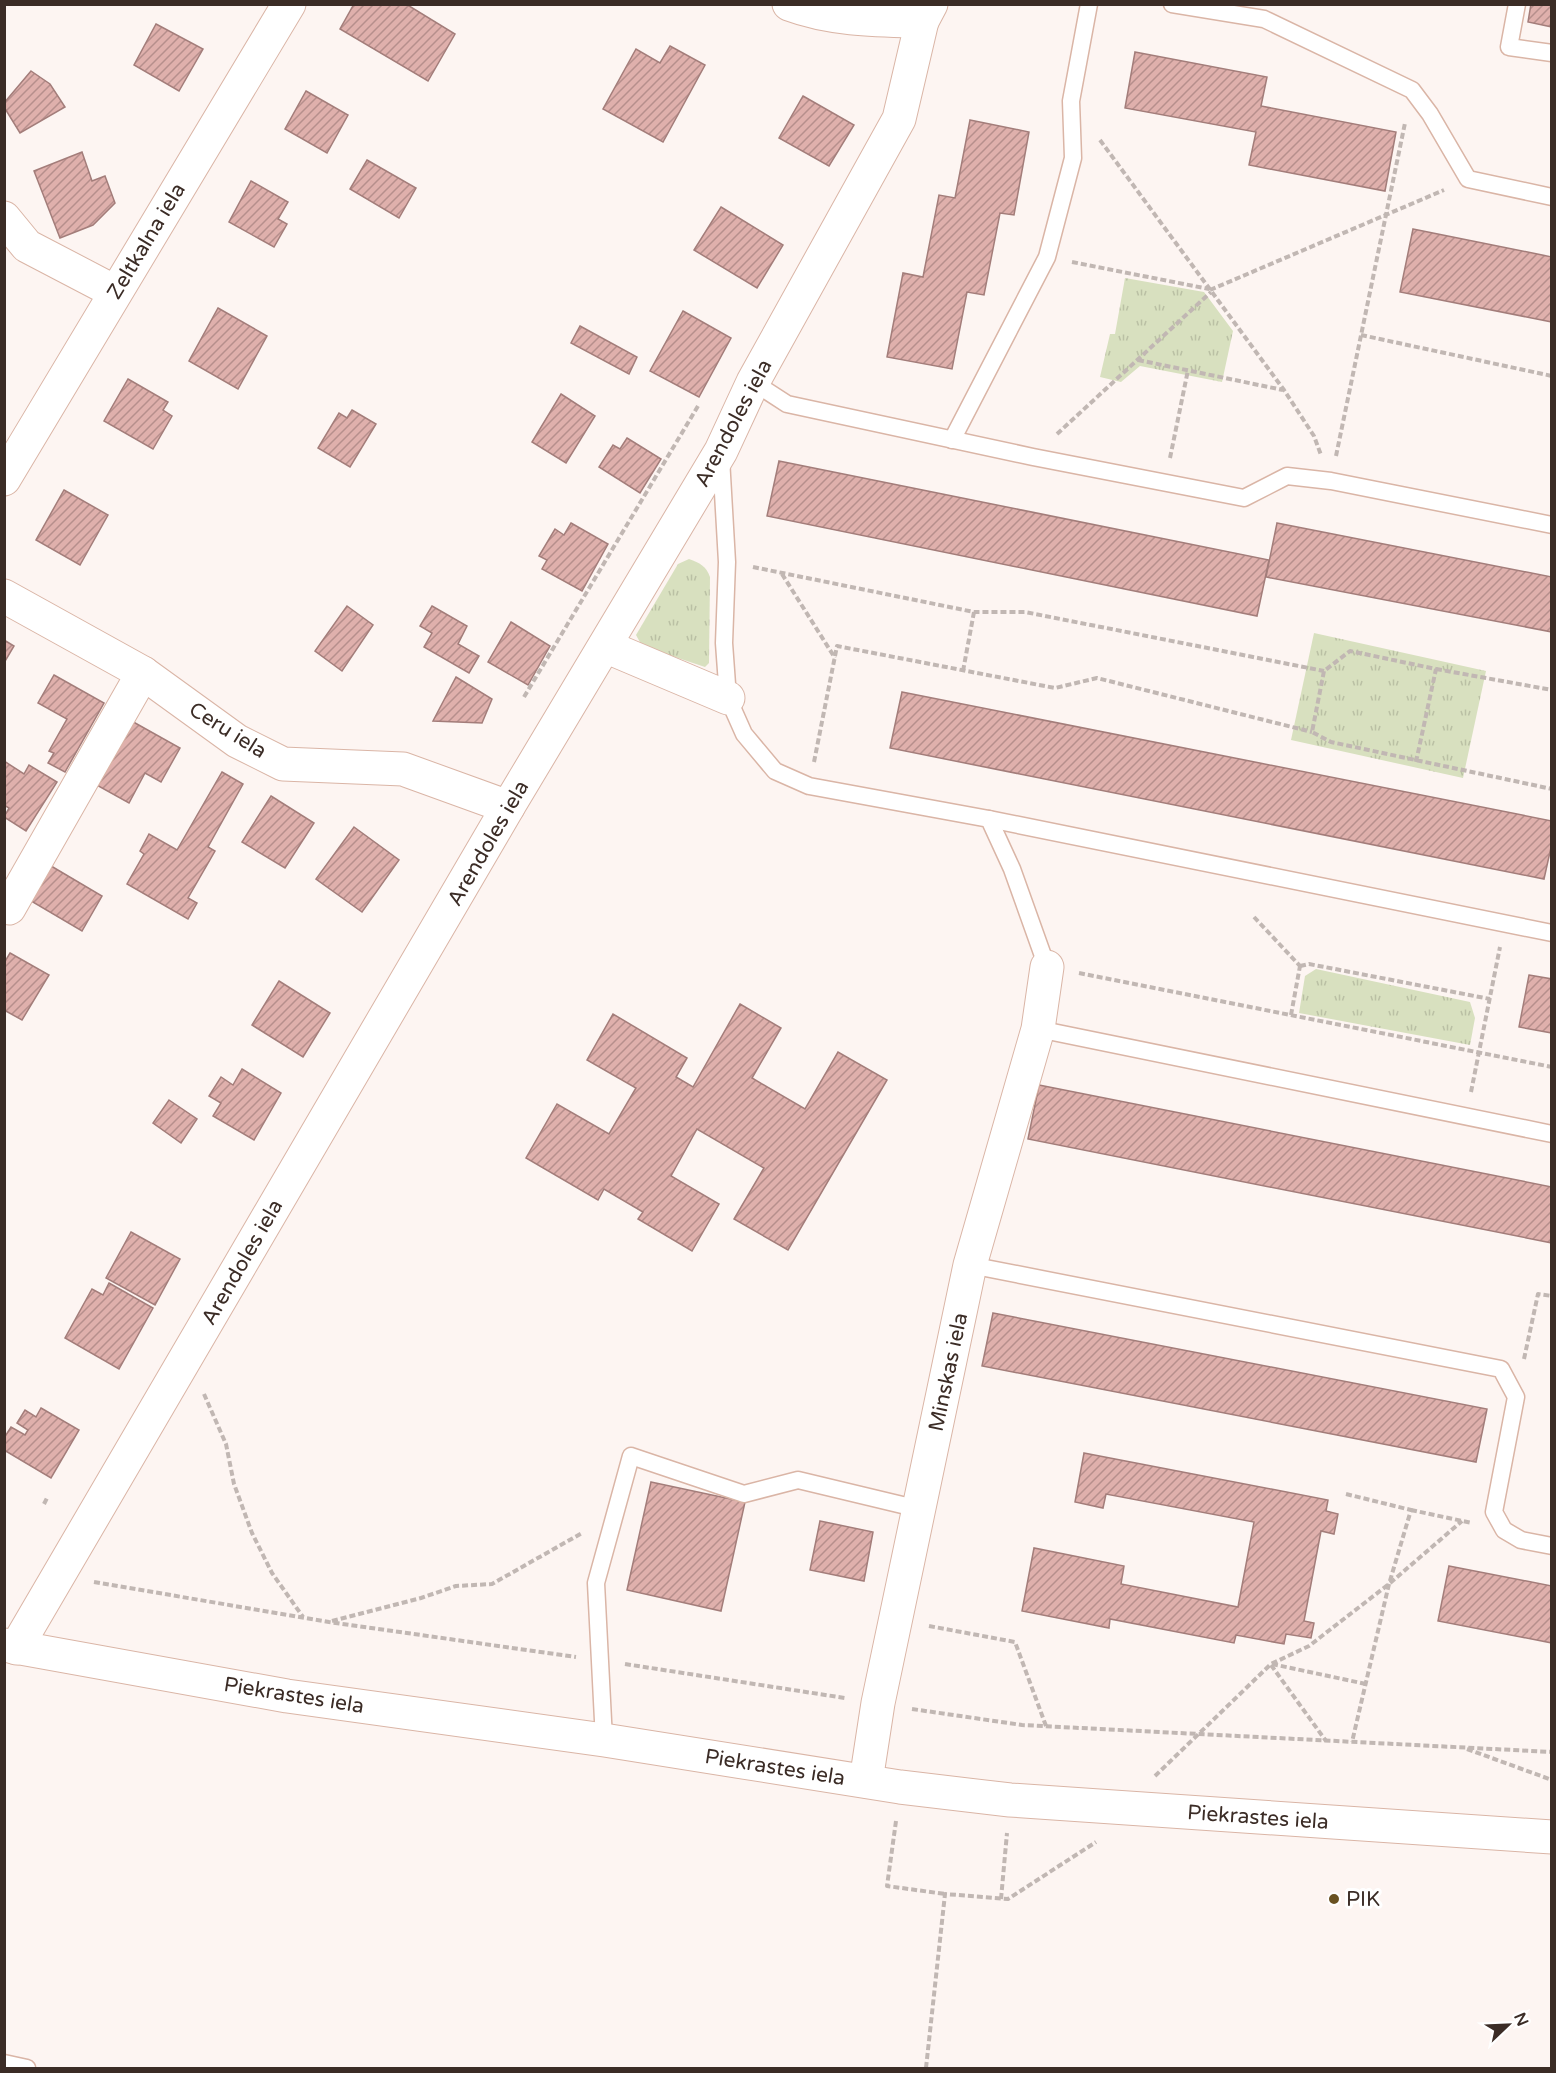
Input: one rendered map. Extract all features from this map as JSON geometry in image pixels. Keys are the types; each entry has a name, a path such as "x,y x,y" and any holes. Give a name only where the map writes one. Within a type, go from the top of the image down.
{"street":[{"name":"Zeltkalna iela","path":"4,479 289,4"},
{"path":"789,4 814,13 868,20 926,13"},
{"name":"Arendoles iela","path":"10,1646 182,1365 508,807 721,451 753,382 899,119 926,13"},
{"path":"4,218 27,246 115,292"},
{"name":"Ceru iela","path":"4,596 143,673 237,741 283,764 403,769 508,807"},
{"path":"605,646 728,698"},
{"path":"9,908 143,673"},
{"name":"Minskas iela","path":"866,1781 878,1703 970,1265 1038,1029 1047,967"},
{"name":"Piekrastes iela","path":"10,1646 287,1695 604,1740 900,1786 1010,1800 1551,1837"}],"lane":[{"path":"952,440 1047,257 1074,158 1071,101 1089,4"},
{"path":"1172,4 1264,19 1412,90 1430,114 1468,179 1551,196"},
{"path":"1517,4 1509,47 1551,53"},
{"path":"753,382 787,404 1033,457 1244,498 1287,476 1331,481 1551,525"},
{"path":"721,451 728,562 724,644 728,698 744,734 775,771 809,786 989,819 1551,933"},
{"path":"989,819 1012,869 1047,967"},
{"path":"1038,1029 1551,1134"},
{"path":"970,1265 1501,1369 1516,1397 1494,1512 1504,1530 1521,1540 1551,1546"},
{"path":"604,1740 596,1583 631,1456 744,1494 798,1480 919,1509"},
{"path":"4,2063 27,2068"}],"path":[{"path":"1331,481 1412,90"},
{"path":"1071,101 1284,390 1314,436 1331,481"},
{"path":"1033,457 1210,290 1468,179"},
{"path":"1047,257 1210,290"},
{"path":"1361,335 1551,376"},
{"path":"1138,360 1284,390"},
{"path":"1165,483 1188,370"},
{"path":"524,697 698,406"},
{"path":"728,562 974,612 1025,612 1324,672"},
{"path":"782,573 835,658"},
{"path":"963,671 974,612"},
{"path":"809,786 837,646 1055,688 1097,678 1312,732 1331,742 1416,762 1551,789"},
{"path":"1312,732 1324,672 1350,651 1551,690"},
{"path":"1416,762 1436,669"},
{"path":"1254,917 1300,966"},
{"path":"1466,1117 1505,923"},
{"path":"1300,966 1309,964 1490,999"},
{"path":"1291,1015 1300,966"},
{"path":"1047,967 1551,1067"},
{"path":"1516,1397 1538,1294 1551,1296"},
{"path":"182,1365 200,1386 226,1444 234,1484 252,1533 272,1573 303,1617"},
{"path":"1346,1494 1504,1530"},
{"path":"44,1504 48,1496"},
{"path":"1352,1742 1389,1584 1411,1510"},
{"path":"328,1622 421,1598 456,1586 492,1584 615,1515"},
{"path":"1153,1778 1271,1664 1309,1646 1389,1584 1462,1521"},
{"path":"94,1581 328,1622 599,1660 851,1699"},
{"path":"896,1620 1015,1642 1046,1726"},
{"path":"1271,1664 1366,1684"},
{"path":"1271,1664 1326,1741"},
{"path":"902,1707 1022,1725 1551,1752"},
{"path":"1464,1747 1551,1780"},
{"path":"900,1786 886,1887 1008,1899 1102,1838"},
{"path":"1001,1899 1010,1800"},
{"path":"926,2068 945,1894"}],"green space":[{"path":"1125,278 1204,292 1233,331 1222,382 1140,366 1121,382 1100,377 1110,334 1115,334"},
{"path":"689,559 702,565 710,577 709,663 705,667 642,646 636,635 678,564"},
{"path":"1314,633 1486,671 1463,778 1291,740"},
{"path":"1316,969 1470,1002 1475,1018 1470,1045 1299,1013 1305,976"}],"building":[{"path":"354,4 406,4 455,34 428,81 340,29"},
{"path":"1531,4 1552,4 1552,27 1528,22"},
{"path":"156,24 203,49 179,91 134,65"},
{"path":"670,46 705,65 663,142 603,109 636,49 660,63"},
{"path":"1135,52 1267,77 1261,106 1396,132 1385,191 1249,165 1256,132 1125,108"},
{"path":"31,71 50,84 65,107 20,133 4,107 4,103"},
{"path":"306,91 348,115 327,153 285,129"},
{"path":"803,96 854,125 829,166 779,138"},
{"path":"970,120 1029,132 1014,215 1000,213 984,295 967,292 952,369 887,357 903,273 923,277 939,195 955,198"},
{"path":"82,152 92,181 105,176 115,203 93,225 60,238 34,171"},
{"path":"367,160 416,188 399,218 350,189"},
{"path":"251,181 288,202 278,219 287,224 274,247 229,222"},
{"path":"721,207 783,245 757,288 694,250"},
{"path":"1413,229 1552,257 1552,322 1400,292"},
{"path":"218,308 267,336 238,389 189,361"},
{"path":"683,311 731,338 699,397 650,371"},
{"path":"580,326 637,357 629,374 571,343"},
{"path":"128,379 168,402 163,410 172,416 153,449 104,421"},
{"path":"561,394 595,416 566,463 532,442"},
{"path":"352,410 376,424 350,467 318,448 339,413 347,418"},
{"path":"627,438 661,459 640,493 599,467 613,445 620,449"},
{"path":"779,461 1269,560 1257,616 767,516"},
{"path":"64,490 108,515 80,565 36,540"},
{"path":"571,523 608,544 582,591 542,569 547,560 539,556 555,529 564,535"},
{"path":"1277,523 1552,577 1552,632 1266,577"},
{"path":"347,606 373,625 342,671 315,651"},
{"path":"432,606 467,626 458,644 479,656 469,673 424,647 432,633 420,626"},
{"path":"511,622 550,646 528,685 488,662"},
{"path":"4,640 14,646 4,663"},
{"path":"54,675 104,703 65,772 48,763 54,753 49,751 67,719 38,703"},
{"path":"456,677 492,699 482,723 433,721"},
{"path":"902,692 1552,821 1552,843 1544,879 890,748"},
{"path":"128,719 180,748 161,782 145,773 129,803 93,783"},
{"path":"4,761 24,774 29,765 57,782 26,831 4,817 9,808 4,805"},
{"path":"222,772 243,784 208,847 215,851 188,898 197,903 188,919 127,884 144,854 140,851 149,834 177,850"},
{"path":"271,796 314,823 285,868 242,842"},
{"path":"354,827 399,860 362,912 316,879"},
{"path":"46,863 102,896 82,931 26,898"},
{"path":"10,953 49,975 22,1020 4,1010 4,963"},
{"path":"1529,975 1552,979 1552,1033 1519,1027"},
{"path":"279,981 330,1013 303,1057 252,1025"},
{"path":"740,1004 781,1028 752,1078 805,1109 838,1052 887,1080 788,1250 734,1219 764,1168 697,1129 671,1176 719,1204 692,1251 638,1219 643,1212 604,1189 598,1200 526,1158 557,1104 609,1134 636,1088 587,1060 613,1014 687,1058 676,1077 693,1087"},
{"path":"242,1069 281,1093 254,1140 213,1116 221,1103 209,1096 221,1077 233,1085"},
{"path":"1039,1085 1552,1187 1552,1243 1028,1139"},
{"path":"169,1100 197,1119 181,1143 153,1123"},
{"path":"131,1232 180,1259 155,1305 106,1278"},
{"path":"109,1283 153,1308 119,1369 65,1338 92,1289 103,1295"},
{"path":"993,1313 1487,1409 1476,1462 982,1366"},
{"path":"41,1408 79,1430 51,1478 4,1450 4,1438 11,1427 25,1435 28,1430 17,1423 25,1410 36,1417"},
{"path":"1084,1453 1328,1500 1326,1511 1338,1514 1334,1534 1321,1531 1304,1621 1314,1623 1311,1638 1286,1634 1284,1644 1236,1635 1234,1643 1110,1619 1109,1628 1022,1611 1034,1548 1124,1566 1121,1584 1238,1607 1254,1522 1106,1494 1103,1508 1075,1502"},
{"path":"651,1482 745,1502 721,1611 627,1590"},
{"path":"820,1521 873,1532 864,1581 810,1570"},
{"path":"1449,1566 1552,1586 1552,1643 1438,1621"}],"place":[{"name":"PIK","path":"1334,1899"}]}
